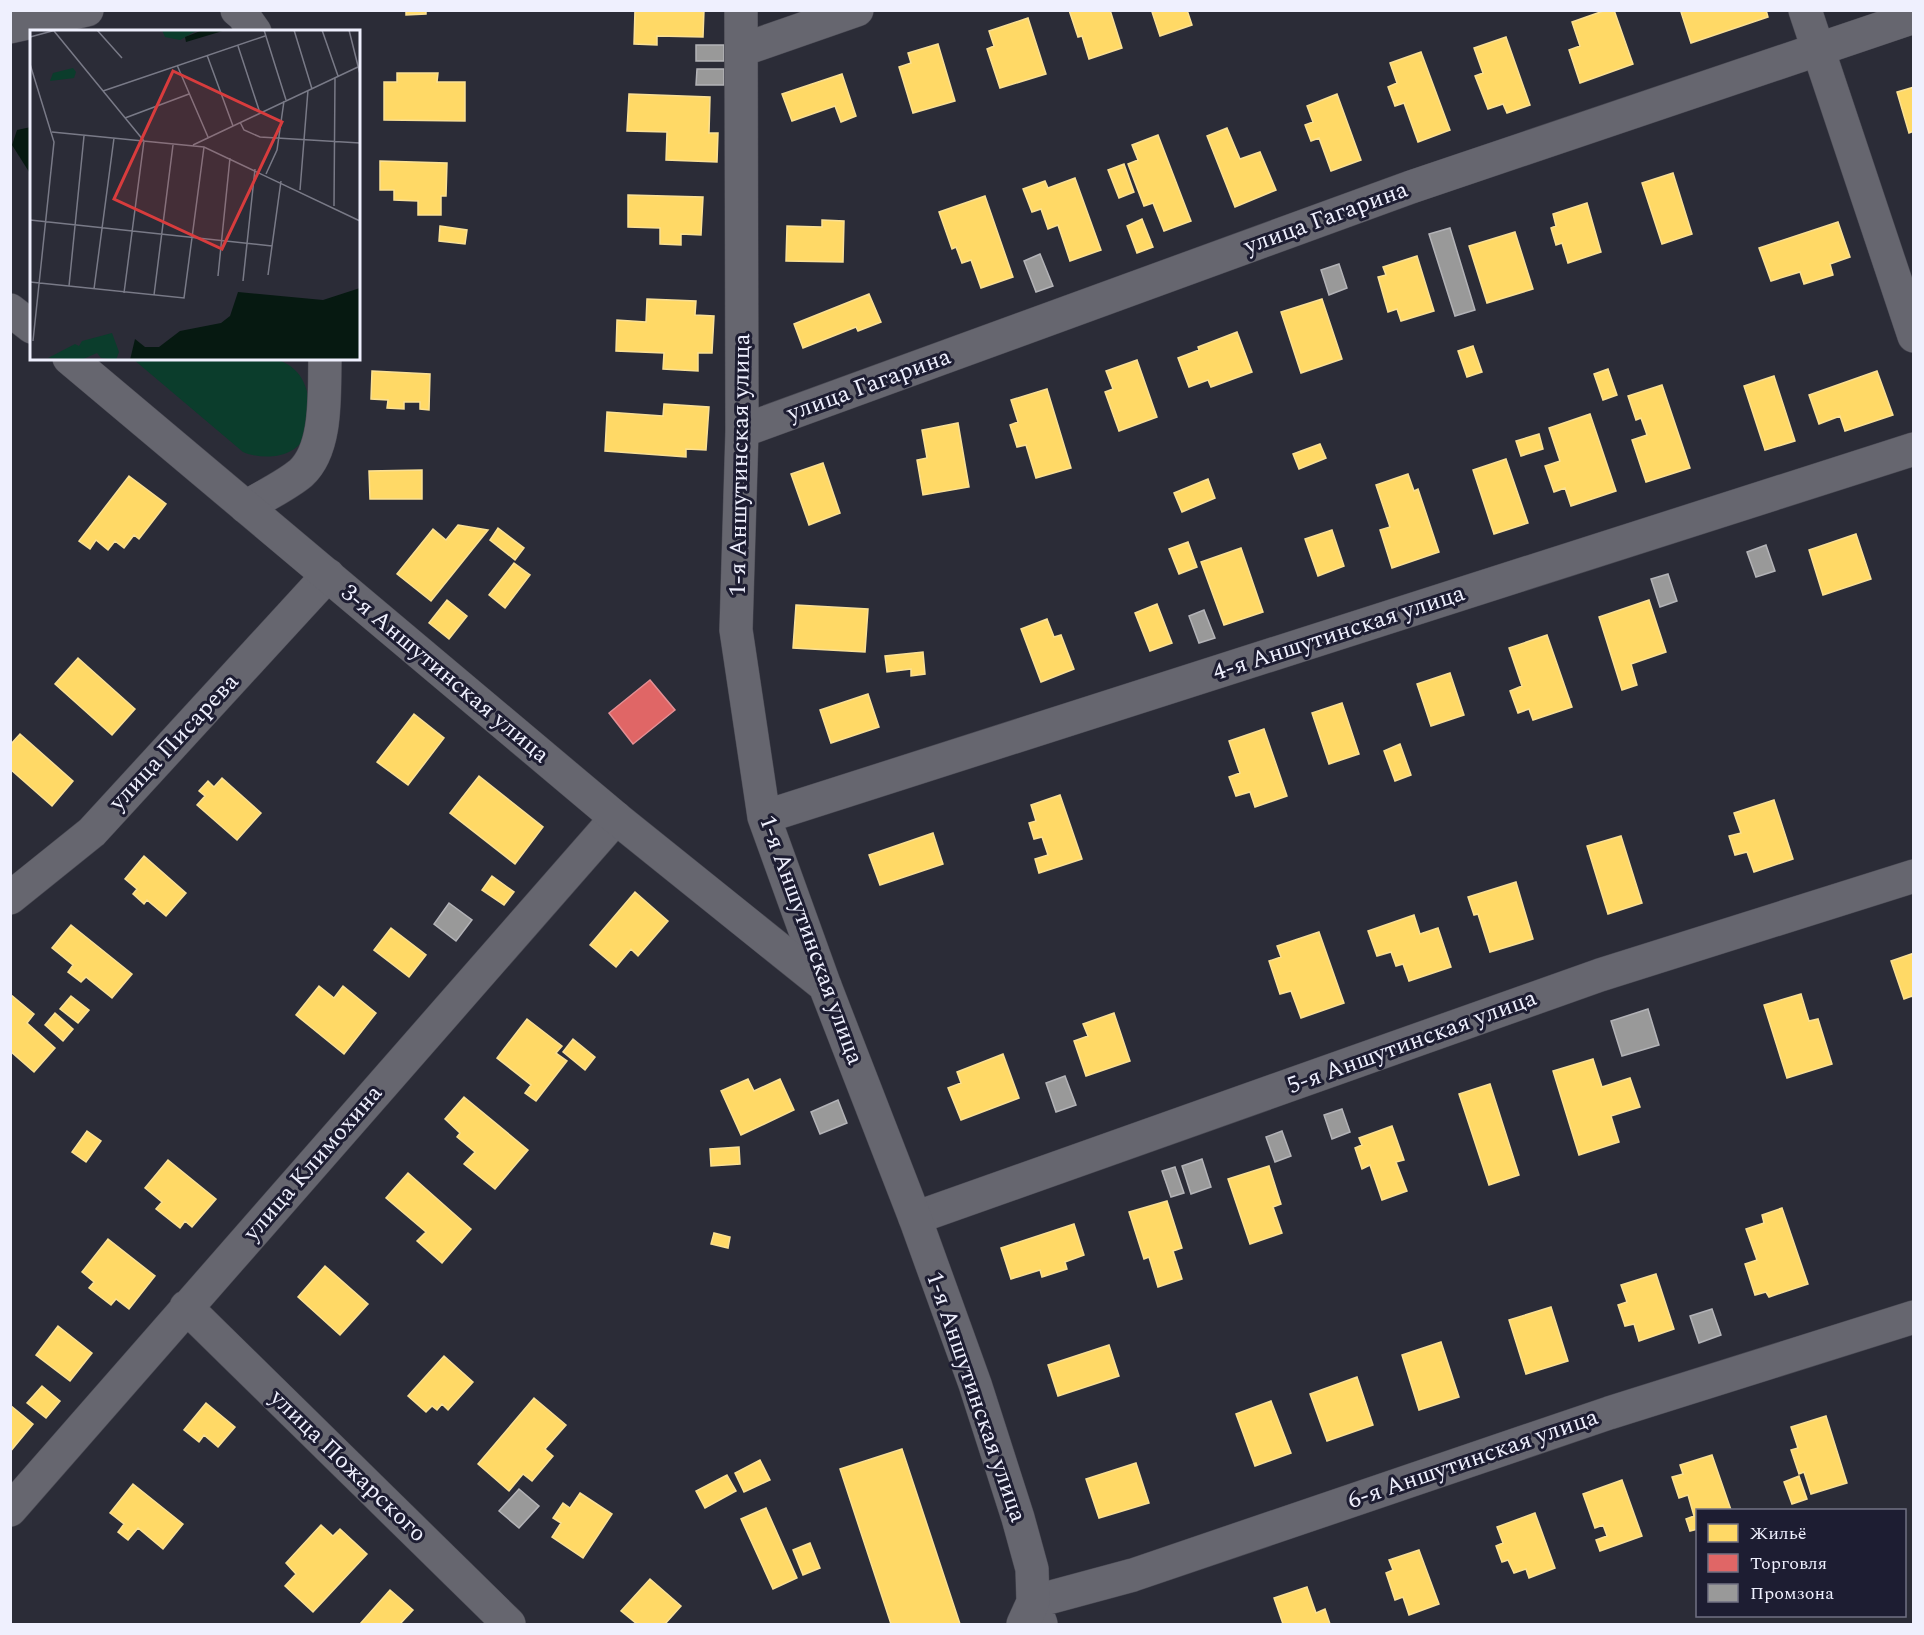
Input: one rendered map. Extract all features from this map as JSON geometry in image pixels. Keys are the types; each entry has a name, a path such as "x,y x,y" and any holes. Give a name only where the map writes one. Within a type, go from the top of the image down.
{"street":[{"path":"10,27 87,10"},
{"path":"237,10 254,30"},
{"name":"1-я Аншутинская улица","path":"741,10 742,431 736,630 764,817 975,1384 1032,1569 1032,1617"},
{"path":"742,50 857,10"},
{"path":"1805,10 1914,336"},
{"name":"улица Гагарина","path":"742,431 1410,187 1914,17"},
{"name":"3-я Аншутинская улица","path":"71,360 616,818 825,986"},
{"path":"246,507 301,473 315,453 323,417 325,360"},
{"name":"4-я Аншутинская улица","path":"764,817 1914,449"},
{"name":"улица Писарева","path":"10,898 92,832 328,575"},
{"name":"улица Климохина","path":"10,1510 616,818"},
{"name":"5-я Аншутинская улица","path":"915,1218 1600,975 1914,876"},
{"name":"улица Пожарского","path":"186,1307 509,1624"},
{"name":"6-я Аншутинская улица","path":"1032,1617 1132,1575 1609,1413 1914,1317"}],"green space":[{"path":"134,360 278,360 290,366 297,372 306,388 309,407 306,434 294,449 277,456 259,456 243,452"}],"shaded area":[{"path":"30,127 30,173 12,145 17,130"}],"building: Жильё":[{"path":"406,10 426,10 426,14 406,15"},
{"path":"635,10 704,10 703,37 657,36 657,45 634,44"},
{"path":"1069,10 1110,10 1122,48 1089,59 1082,36 1078,37"},
{"path":"1187,10 1192,25 1160,36 1152,12"},
{"path":"1606,10 1614,10 1633,64 1580,83 1569,50 1580,46 1572,22"},
{"path":"1687,10 1766,10 1768,17 1691,43 1681,12"},
{"path":"1028,18 1046,74 1000,88 987,49 994,46 989,31"},
{"path":"1506,37 1530,105 1507,113 1503,104 1488,109 1475,76 1483,73 1474,48"},
{"path":"938,44 955,101 913,113 899,67 911,63 908,53"},
{"path":"1421,52 1450,130 1418,142 1404,103 1395,106 1388,87 1397,83 1390,63"},
{"path":"397,73 438,73 437,82 465,82 465,121 384,120 384,82 397,82"},
{"path":"842,74 856,116 841,122 835,106 792,121 782,94"},
{"path":"1914,87 1914,131 1909,133 1897,92"},
{"path":"629,94 710,97 709,133 718,133 717,162 666,160 667,132 627,131"},
{"path":"1337,94 1361,160 1331,171 1319,138 1311,141 1305,125 1313,122 1307,106"},
{"path":"1227,128 1240,159 1260,152 1276,190 1235,207 1207,136"},
{"path":"1158,135 1191,221 1164,231 1153,203 1144,206 1128,164 1138,160 1132,145"},
{"path":"380,161 447,163 446,196 441,196 441,215 418,215 418,201 394,200 394,190 380,190"},
{"path":"1124,164 1134,192 1119,198 1108,170"},
{"path":"1673,173 1692,234 1662,244 1642,183"},
{"path":"1075,178 1101,250 1070,261 1058,225 1048,229 1041,209 1032,212 1023,189 1045,181 1048,188"},
{"path":"628,195 703,197 701,235 681,234 681,245 660,244 660,228 628,227"},
{"path":"985,196 1013,277 981,288 971,260 962,263 956,247 952,249 939,212"},
{"path":"1587,203 1601,252 1568,263 1562,243 1556,245 1551,228 1556,226 1553,214"},
{"path":"1142,219 1153,247 1137,253 1127,226"},
{"path":"822,220 844,221 843,262 786,261 787,226 822,227"},
{"path":"1838,222 1850,257 1830,264 1833,275 1804,284 1800,272 1771,281 1759,248"},
{"path":"440,226 467,230 465,244 439,241"},
{"path":"1515,232 1533,289 1487,303 1469,246"},
{"path":"1417,256 1434,311 1401,321 1397,309 1388,312 1378,277 1386,275 1383,267"},
{"path":"869,294 881,322 858,331 856,327 803,348 794,324"},
{"path":"647,299 696,301 695,315 714,316 712,353 698,353 698,371 663,369 664,353 616,351 617,320 646,322"},
{"path":"1322,299 1342,359 1301,373 1281,312"},
{"path":"1237,332 1252,372 1211,387 1208,380 1189,387 1178,358 1199,350 1198,347"},
{"path":"1473,346 1482,372 1467,377 1458,351"},
{"path":"1137,360 1157,417 1119,431 1105,392 1113,389 1106,371"},
{"path":"1608,369 1617,395 1603,400 1594,374"},
{"path":"372,371 430,374 429,410 420,409 420,402 404,402 404,409 387,408 388,400 371,399"},
{"path":"1877,371 1893,415 1845,431 1840,416 1819,424 1809,395"},
{"path":"1774,376 1795,441 1765,450 1744,386"},
{"path":"1662,385 1690,468 1646,482 1632,440 1647,435 1641,418 1636,420 1628,396"},
{"path":"1047,389 1071,468 1036,478 1026,445 1017,447 1010,425 1018,422 1011,400"},
{"path":"664,404 709,407 706,450 686,449 686,457 605,451 607,412 663,416"},
{"path":"1590,414 1616,491 1571,506 1565,488 1554,492 1545,466 1560,461 1549,428"},
{"path":"958,423 969,487 923,495 917,460 927,458 922,430"},
{"path":"1539,434 1543,449 1521,456 1516,441"},
{"path":"1320,444 1326,458 1299,469 1293,454"},
{"path":"1506,459 1528,523 1494,534 1473,470"},
{"path":"823,463 840,513 809,525 791,474"},
{"path":"422,470 422,499 370,499 369,471"},
{"path":"1408,474 1414,491 1418,489 1439,552 1392,568 1380,530 1390,527 1376,485"},
{"path":"129,476 166,504 139,539 134,535 124,548 115,541 108,550 96,540 90,549 79,541"},
{"path":"1208,479 1215,498 1182,512 1174,493"},
{"path":"458,525 488,530 431,601 397,574 433,529 446,540"},
{"path":"498,528 524,548 515,560 490,540"},
{"path":"1332,530 1344,566 1318,576 1305,539"},
{"path":"1856,534 1871,579 1823,595 1809,550"},
{"path":"1188,542 1197,567 1179,574 1169,549"},
{"path":"1241,548 1263,612 1224,625 1201,562"},
{"path":"514,563 530,575 505,608 489,595"},
{"path":"447,600 467,616 449,639 429,623"},
{"path":"1649,600 1666,652 1631,664 1637,685 1622,690 1599,617"},
{"path":"1157,604 1172,643 1150,651 1135,613"},
{"path":"796,605 868,609 865,652 793,648"},
{"path":"1047,619 1054,637 1061,635 1074,669 1041,682 1021,629"},
{"path":"1547,635 1572,707 1533,720 1529,709 1518,713 1510,691 1522,686 1509,648"},
{"path":"923,652 925,674 911,676 911,669 887,672 885,656"},
{"path":"78,658 135,709 112,735 55,684"},
{"path":"1450,673 1464,715 1431,726 1417,684"},
{"path":"868,694 879,727 831,743 820,710"},
{"path":"1342,703 1359,754 1329,764 1312,713"},
{"path":"414,714 444,738 408,785 377,762"},
{"path":"1264,729 1287,796 1255,807 1250,792 1236,796 1229,777 1240,773 1229,741"},
{"path":"20,734 73,781 52,806 10,769 10,745"},
{"path":"1400,744 1411,775 1395,781 1384,751"},
{"path":"479,776 543,827 515,864 450,813"},
{"path":"222,778 261,813 237,840 197,805 205,796 199,791 208,781 214,787"},
{"path":"1060,795 1082,859 1039,873 1035,859 1048,855 1042,837 1034,839 1029,823 1036,821 1031,805"},
{"path":"1774,800 1793,859 1754,872 1747,852 1735,855 1729,836 1741,833 1734,813"},
{"path":"933,833 943,864 880,885 869,855"},
{"path":"1621,836 1642,903 1608,914 1587,846"},
{"path":"144,856 186,893 166,916 147,900 144,904 133,894 137,889 125,879"},
{"path":"492,876 514,892 504,905 482,890"},
{"path":"1516,882 1533,939 1490,952 1478,914 1474,915 1468,897"},
{"path":"635,892 668,921 638,956 631,949 616,967 590,945"},
{"path":"1414,915 1420,934 1438,928 1451,967 1409,981 1403,964 1396,966 1391,952 1377,956 1368,931"},
{"path":"71,925 132,974 112,998 86,977 81,982 68,972 73,965 52,948"},
{"path":"391,928 426,955 409,977 374,950"},
{"path":"1319,932 1344,1003 1301,1018 1291,991 1280,994 1269,961 1281,957 1277,946"},
{"path":"1914,953 1914,1001 1912,996 1904,999 1891,961"},
{"path":"319,986 334,998 343,986 376,1013 344,1054 296,1015"},
{"path":"10,994 34,1014 27,1023 55,1048 34,1072 10,1051"},
{"path":"1801,994 1809,1021 1818,1019 1832,1064 1787,1078 1764,1005"},
{"path":"71,996 89,1010 78,1023 60,1009"},
{"path":"55,1013 73,1029 63,1041 45,1025"},
{"path":"1114,1013 1130,1061 1086,1076 1074,1041 1088,1036 1083,1024"},
{"path":"527,1019 562,1046 556,1053 567,1061 536,1101 525,1093 531,1085 497,1058"},
{"path":"573,1039 595,1057 585,1070 563,1052"},
{"path":"1003,1054 1019,1098 961,1120 948,1088 961,1083 957,1072"},
{"path":"1593,1059 1602,1087 1630,1078 1640,1107 1611,1116 1619,1142 1579,1155 1553,1071"},
{"path":"748,1079 754,1091 780,1079 794,1110 741,1135 721,1091"},
{"path":"1490,1084 1519,1175 1489,1185 1459,1094"},
{"path":"464,1097 528,1150 495,1189 464,1164 475,1152 457,1137 460,1133 445,1119"},
{"path":"1392,1126 1404,1160 1396,1162 1407,1191 1382,1200 1370,1165 1362,1169 1355,1148 1362,1145 1359,1138"},
{"path":"87,1131 101,1141 86,1162 72,1152"},
{"path":"739,1147 740,1164 711,1166 710,1149"},
{"path":"168,1160 216,1199 192,1227 185,1221 180,1228 156,1209 162,1202 145,1188"},
{"path":"1269,1166 1281,1204 1273,1207 1282,1233 1250,1244 1228,1179"},
{"path":"408,1173 471,1229 442,1263 417,1241 426,1232 386,1198"},
{"path":"1167,1201 1182,1248 1173,1251 1182,1279 1158,1287 1149,1257 1144,1259 1129,1212"},
{"path":"1782,1208 1808,1284 1769,1297 1766,1292 1755,1295 1745,1264 1757,1260 1746,1229 1764,1223 1762,1215"},
{"path":"1074,1224 1084,1255 1065,1262 1067,1269 1042,1277 1040,1270 1011,1279 1001,1248"},
{"path":"714,1233 730,1237 728,1248 711,1244"},
{"path":"108,1239 155,1276 129,1309 116,1299 111,1305 89,1288 94,1282 82,1272"},
{"path":"325,1266 368,1304 340,1335 298,1297"},
{"path":"1656,1274 1674,1329 1639,1341 1634,1324 1625,1326 1618,1305 1627,1302 1621,1285"},
{"path":"1551,1307 1568,1361 1526,1374 1509,1320"},
{"path":"58,1326 92,1353 70,1381 36,1355"},
{"path":"1441,1342 1459,1397 1419,1410 1402,1355"},
{"path":"1109,1345 1119,1376 1058,1396 1048,1365"},
{"path":"444,1356 473,1382 448,1410 442,1404 437,1410 432,1406 426,1412 408,1396"},
{"path":"1357,1377 1373,1425 1327,1441 1310,1394"},
{"path":"42,1386 60,1401 46,1418 27,1403"},
{"path":"534,1398 566,1425 545,1449 553,1456 532,1481 523,1474 509,1491 478,1464"},
{"path":"1271,1401 1291,1453 1255,1466 1236,1414"},
{"path":"206,1403 235,1427 218,1447 204,1435 199,1442 184,1430"},
{"path":"10,1405 33,1424 10,1452"},
{"path":"1826,1416 1847,1483 1811,1494 1804,1472 1799,1474 1791,1450 1798,1448 1791,1427"},
{"path":"902,1449 960,1624 891,1624 840,1469"},
{"path":"1712,1455 1731,1509 1696,1509 1696,1530 1690,1531 1686,1519 1694,1516 1688,1495 1679,1498 1672,1477 1683,1474 1680,1465"},
{"path":"760,1460 770,1480 744,1492 735,1473"},
{"path":"1136,1463 1149,1503 1099,1518 1086,1479"},
{"path":"727,1475 736,1491 705,1508 696,1491"},
{"path":"1799,1476 1807,1499 1792,1504 1784,1482"},
{"path":"1622,1480 1642,1536 1600,1551 1596,1540 1607,1536 1603,1525 1595,1528 1583,1494"},
{"path":"133,1484 183,1524 163,1549 138,1528 128,1540 118,1532 124,1524 110,1513"},
{"path":"580,1493 612,1514 583,1558 552,1537 561,1523 553,1518 563,1503 570,1508"},
{"path":"766,1508 797,1578 773,1589 741,1519"},
{"path":"1535,1513 1555,1568 1529,1578 1526,1569 1514,1573 1508,1560 1502,1562 1496,1546 1503,1543 1497,1527"},
{"path":"321,1525 333,1536 340,1529 367,1554 313,1612 285,1586 296,1574 286,1563"},
{"path":"810,1543 820,1568 803,1575 793,1550"},
{"path":"1419,1550 1439,1604 1409,1615 1403,1597 1395,1600 1386,1573 1393,1570 1389,1560"},
{"path":"650,1579 681,1606 665,1624 637,1624 621,1611"},
{"path":"1307,1587 1316,1613 1325,1609 1330,1624 1283,1624 1274,1598"},
{"path":"390,1590 413,1610 400,1624 360,1624"}],"building: Торговля":[{"path":"650,680 675,710 633,744 609,713"}],"building: Промзона":[{"path":"696,45 724,45 724,61 696,61"},
{"path":"697,69 724,69 724,85 696,85"},
{"path":"1450,228 1475,310 1455,316 1429,234"},
{"path":"1040,254 1053,286 1036,292 1024,261"},
{"path":"1339,264 1347,288 1329,295 1321,270"},
{"path":"1766,545 1775,571 1756,577 1747,552"},
{"path":"1668,574 1677,601 1660,607 1651,579"},
{"path":"1204,610 1215,638 1199,643 1189,616"},
{"path":"449,903 472,920 456,941 434,924"},
{"path":"1648,1009 1659,1045 1622,1056 1611,1021"},
{"path":"1065,1076 1076,1105 1056,1112 1046,1083"},
{"path":"838,1100 847,1123 820,1134 811,1112"},
{"path":"1342,1109 1350,1132 1332,1139 1324,1115"},
{"path":"1282,1131 1291,1156 1275,1162 1266,1137"},
{"path":"1202,1159 1211,1187 1191,1194 1182,1166"},
{"path":"1175,1167 1184,1193 1171,1197 1162,1171"},
{"path":"1712,1309 1721,1335 1699,1343 1690,1316"},
{"path":"519,1489 539,1506 519,1528 499,1511"}]}
